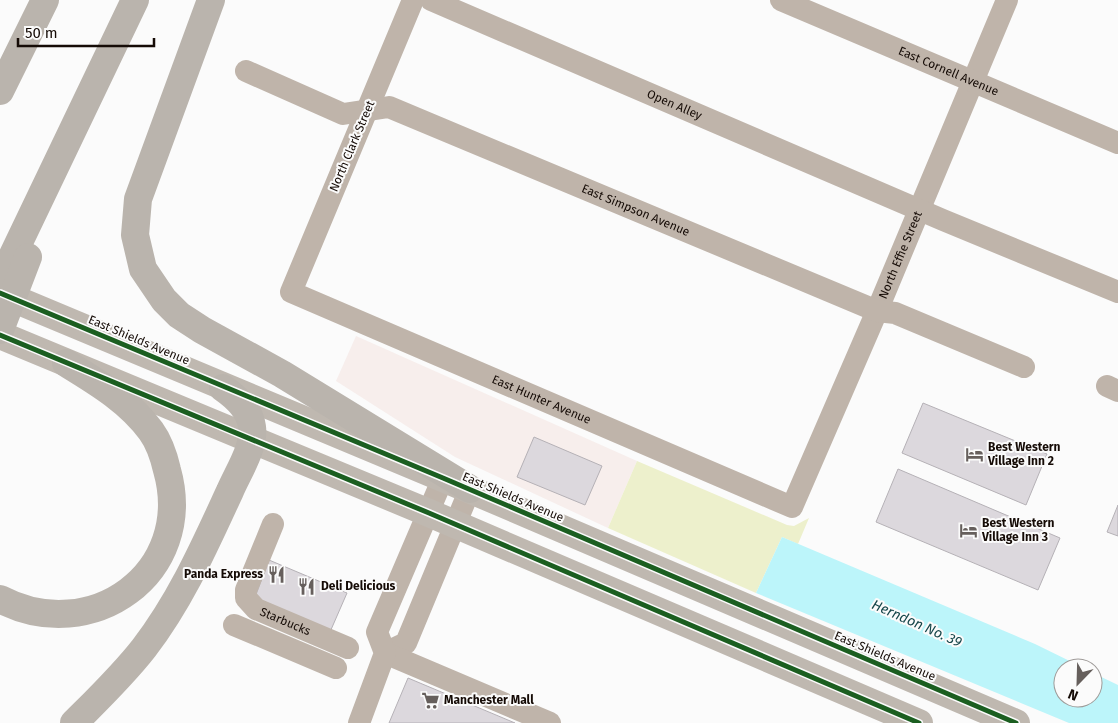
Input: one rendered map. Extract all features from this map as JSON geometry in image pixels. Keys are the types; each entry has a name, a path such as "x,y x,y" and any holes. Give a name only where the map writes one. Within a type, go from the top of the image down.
{"highway":[{"path":"0,91 44,0"},
{"path":"0,330 21,254 91,90 136,0"},
{"path":"211,0 138,199 135,235 143,269 164,300 179,315 202,330 282,374 470,489"},
{"path":"0,282 21,254"},
{"path":"0,599 35,613 78,614 100,608 118,600 140,582 157,559 171,524 174,504 171,483 152,433 122,400 66,363"},
{"path":"74,723 144,648 171,608 196,566 252,441 252,426 248,414 237,398 224,388"}],"main road":[{"name":"East Shields Avenue","path":"0,292 224,388 470,489 1016,723"},
{"path":"0,335 429,514 920,723"}],"street":[{"name":"North Clark Street","path":"291,292 413,0"},
{"name":"Open Alley","path":"431,0 1118,292"},
{"name":"East Cornell Avenue","path":"781,0 1118,143"},
{"name":"North Effie Street","path":"792,507 877,311 1007,0"},
{"name":"East Simpson Avenue","path":"246,72 343,114 390,107 877,311 895,313 1024,367"},
{"name":"East Hunter Avenue","path":"291,292 792,507"},
{"path":"359,723 385,653 377,632 443,478"},
{"path":"385,653 406,643 470,489"},
{"name":"Starbucks","path":"273,524 246,590 246,598 256,609 348,648"},
{"path":"234,625 336,668"},
{"path":"385,653 550,723"}],"shaded area":[{"path":"356,336 637,461 608,528 455,457 336,381"}],"green space":[{"path":"637,461 787,525 794,526 809,518 798,544 782,537 756,593 608,528"}],"water":[{"name":"Herndon No. 39","path":"782,537 1035,644 1064,658 1053,658 1053,708 1103,708 1103,678 1118,685 1118,723 1069,723 756,593"}],"building":[{"name":"Best Western Village Inn 2","path":"923,403 1047,454 1026,505 902,453"},
{"path":"534,437 602,466 585,505 517,477"},
{"name":"Best Western Village Inn 3","path":"898,469 1060,538 1038,590 876,522"},
{"path":"1118,505 1118,536 1107,532"},
{"path":"269,560 347,593 330,632 254,600"},
{"name":"Manchester Mall","path":"408,678 515,723 389,723"}],"cycle path":[{"path":"0,293 443,478 1016,723"},
{"path":"0,335 429,513 919,723"}],"place":[{"name":"Best Western Village Inn 2","path":"974,454"},
{"name":"Best Western Village Inn 3","path":"968,530"},
{"name":"Panda Express","path":"277,574"},
{"name":"Deli Delicious","path":"307,586"},
{"name":"Manchester Mall","path":"430,700"}]}
